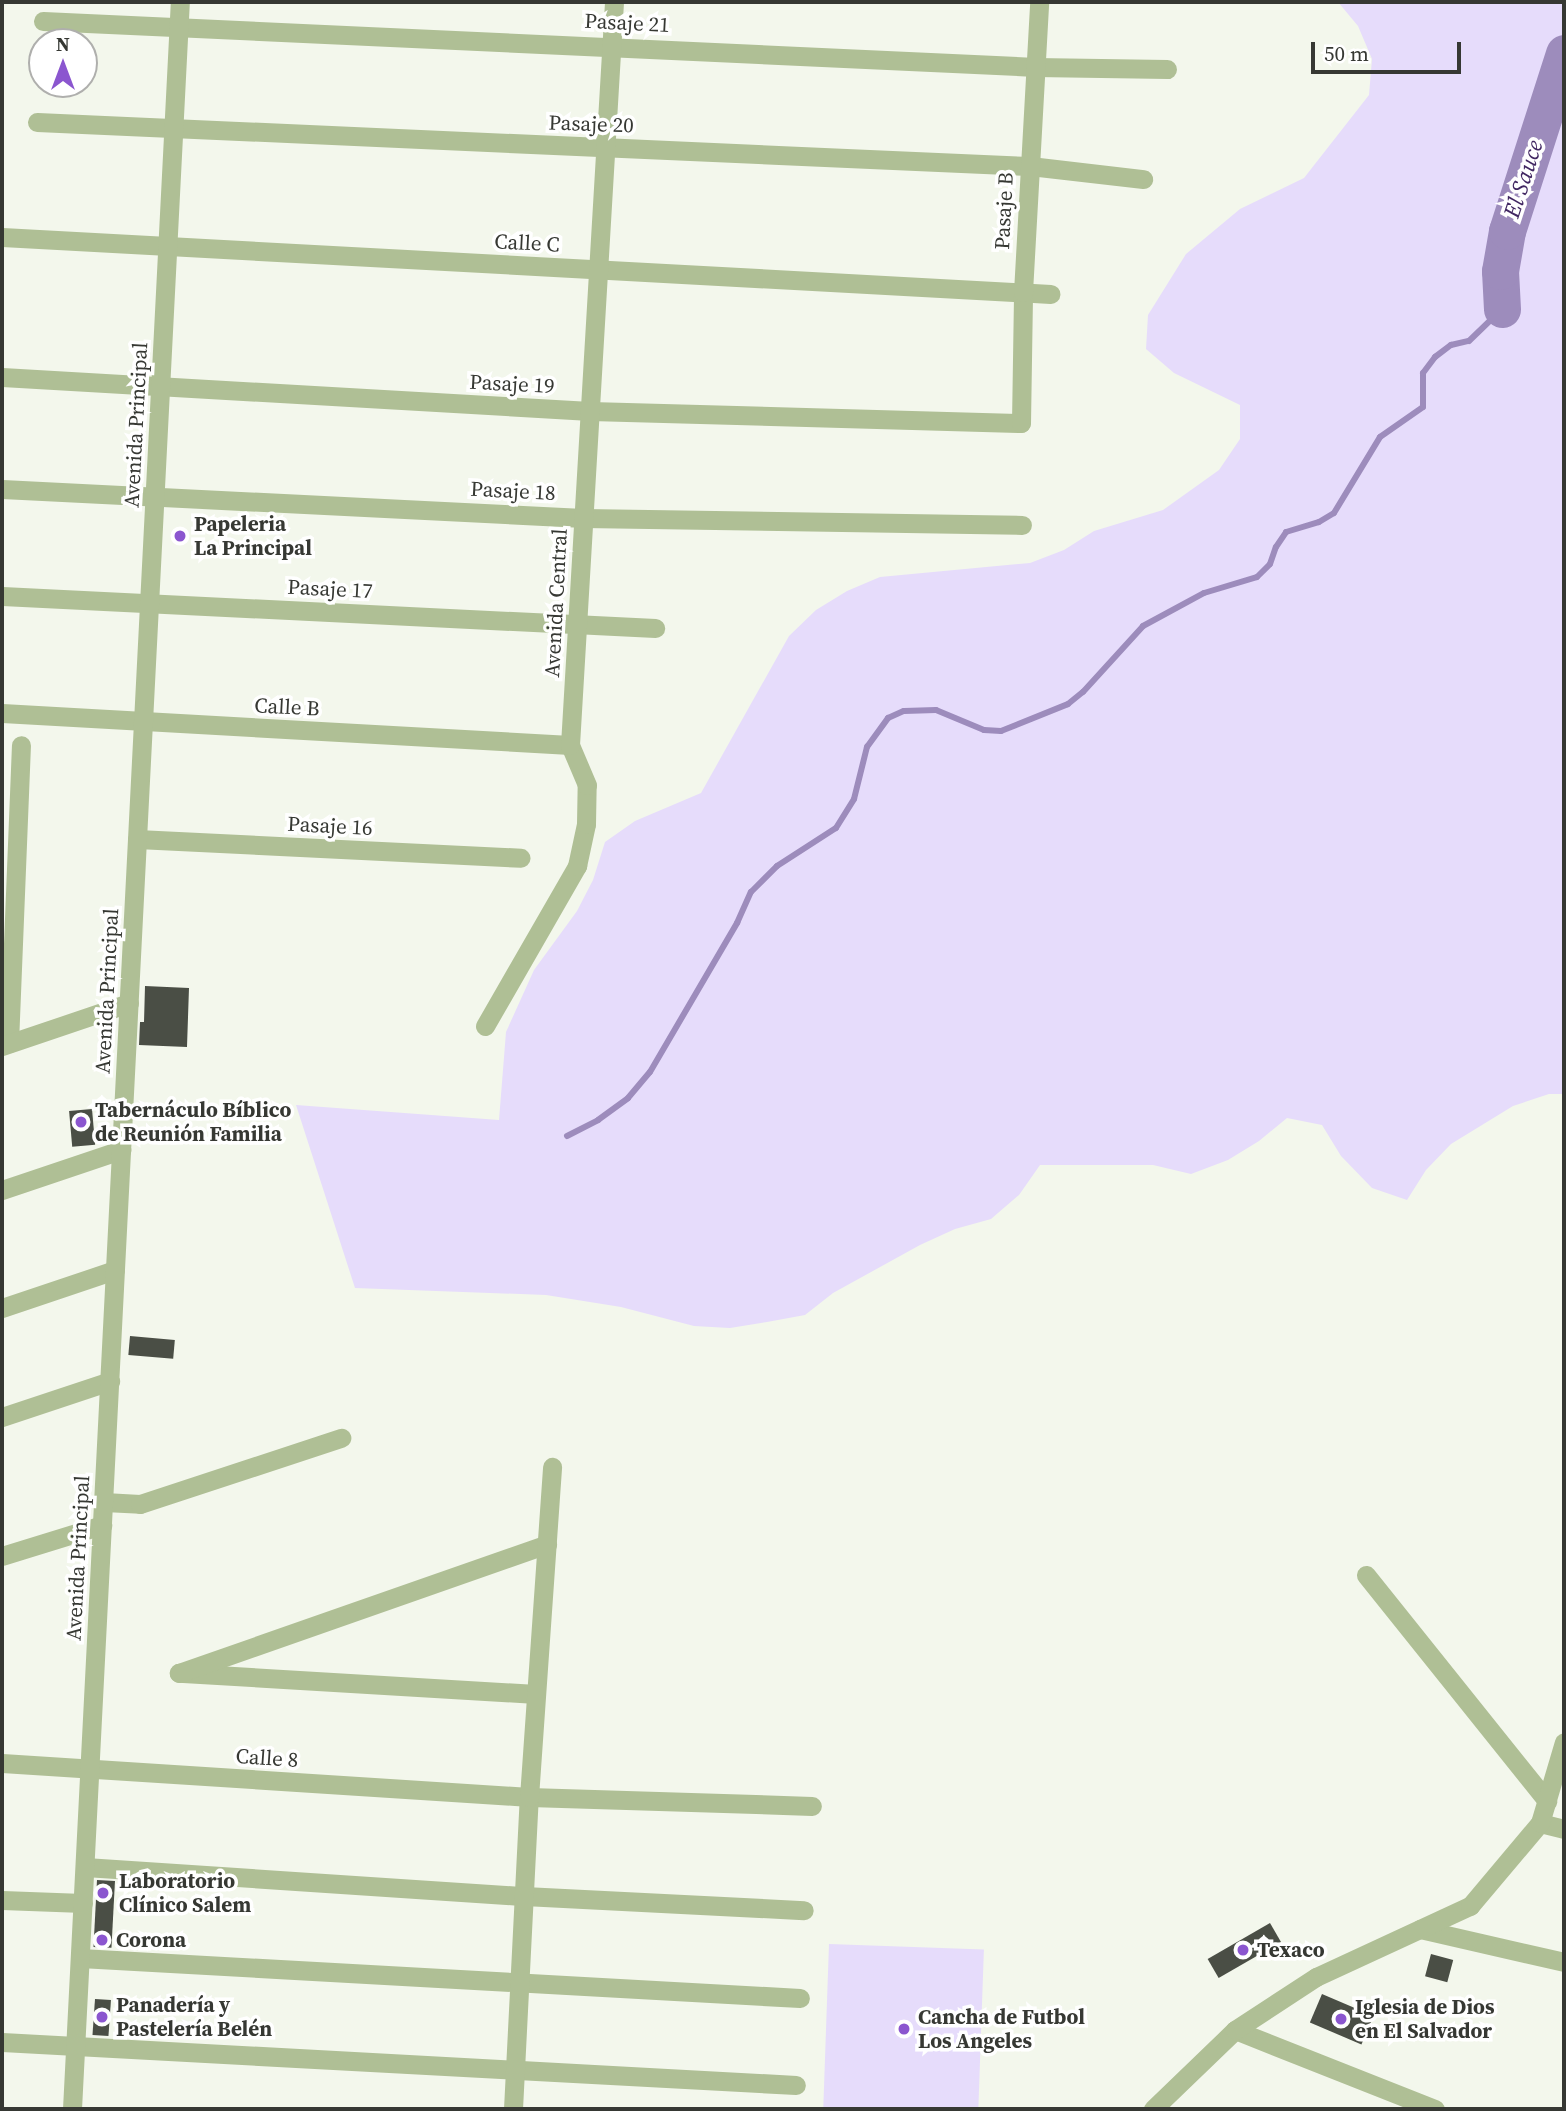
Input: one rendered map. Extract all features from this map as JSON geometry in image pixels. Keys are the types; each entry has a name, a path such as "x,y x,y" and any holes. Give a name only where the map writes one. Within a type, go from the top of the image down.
{"street":[{"name":"Avenida Principal","path":"72,2109 180,2"},
{"name":"Avenida Central","path":"570,746 614,2"},
{"name":"Pasaje B","path":"1021,423 1023,292 1039,2"},
{"name":"Pasaje 21","path":"43,21 611,45 1035,68 1167,69"},
{"name":"Pasaje 20","path":"37,122 1030,166 1143,179"},
{"name":"Calle C","path":"2,237 1050,294"},
{"name":"Pasaje 19","path":"2,377 590,411 1021,423"},
{"name":"Pasaje 18","path":"2,489 583,518 1022,524"},
{"name":"Pasaje 17","path":"2,596 656,628"},
{"name":"Calle B","path":"2,713 570,746"},
{"path":"21,746 5,1044 129,1003"},
{"path":"485,1026 577,866 586,824 587,785 570,746"},
{"name":"Pasaje 16","path":"137,839 521,858"},
{"path":"2,1189 121,1150"},
{"path":"2,1308 115,1270"},
{"path":"2,1417 110,1381"},
{"path":"104,1502 139,1504 341,1438"},
{"path":"513,2109 529,1797 552,1467"},
{"path":"2,1556 102,1525"},
{"path":"537,1694 179,1672 547,1544"},
{"path":"1366,1575 1547,1801"},
{"path":"1153,2109 1235,2030 1316,1977 1470,1906 1540,1824 1564,1742"},
{"name":"Calle 8","path":"2,1763 529,1797 812,1805"},
{"path":"1540,1824 1564,1829"},
{"path":"85,1867 524,1896 804,1910"},
{"path":"2,1900 83,1903"},
{"path":"1420,1928 1564,1962"},
{"path":"80,1958 518,1985 800,1998"},
{"path":"1235,2030 1435,2109"},
{"path":"2,2042 796,2085"}],"shaded area":[{"path":"1338,2 1564,2 1564,1094 1549,1094 1513,1106 1451,1144 1426,1170 1407,1200 1372,1188 1341,1156 1322,1125 1287,1118 1259,1141 1228,1160 1191,1174 1153,1165 1040,1165 1019,1195 991,1219 955,1229 920,1245 833,1293 805,1315 730,1328 694,1326 621,1307 546,1295 355,1288 296,1105 499,1120 506,1032 534,970 577,911 593,880 605,842 635,821 701,793 789,636 816,610 847,591 880,577 1030,563 1064,550 1094,531 1163,510 1219,470 1240,439 1240,405 1174,373 1146,349 1148,315 1186,254 1240,209 1304,178 1369,95 1372,59 1358,26"},
{"name":"Cancha de Futbol Los Angeles","path":"829,1944 984,1949 978,2109 823,2109"}],"building":[{"path":"145,986 189,988 187,1047 139,1045 140,1022 144,1022"},
{"name":"Tabernáculo Bíblico de Reunión Familia","path":"92,1109 95,1145 72,1147 69,1111"},
{"path":"130,1336 175,1340 173,1359 128,1355"},
{"path":"97,1880 115,1881 111,1948 93,1947"},
{"name":"Texaco","path":"1270,1923 1281,1942 1219,1978 1208,1959"},
{"path":"1431,1954 1453,1960 1447,1982 1425,1976"},
{"name":"Iglesia de Dios en El Salvador","path":"1322,1994 1374,2016 1361,2044 1310,2023"},
{"name":"Panadería y Pastelería Belén","path":"95,1999 111,2000 108,2036 92,2035"}],"waterway":[{"name":"El Sauce","path":"1502,309 1500,271 1507,231 1564,53"},
{"path":"567,1136 598,1120 628,1098 650,1072 737,923 751,892 777,866 836,828 854,799 867,747 888,718 904,711 936,710 984,730 1001,731 1068,704 1083,692 1143,626 1204,593 1257,577 1270,564 1276,547 1286,532 1319,522 1334,513 1380,437 1423,407 1423,373 1435,357 1451,345 1469,341 1502,309"}],"place":[{"name":"Papeleria La Principal","path":"180,536"},
{"name":"Tabernáculo Bíblico de Reunión Familia","path":"81,1122"},
{"name":"Laboratorio Clínico Salem","path":"103,1893"},
{"name":"Corona","path":"102,1940"},
{"name":"Texaco","path":"1243,1950"},
{"name":"Panadería y Pastelería Belén","path":"102,2017"},
{"name":"Iglesia de Dios en El Salvador","path":"1341,2019"},
{"name":"Cancha de Futbol Los Angeles","path":"904,2029"}]}
